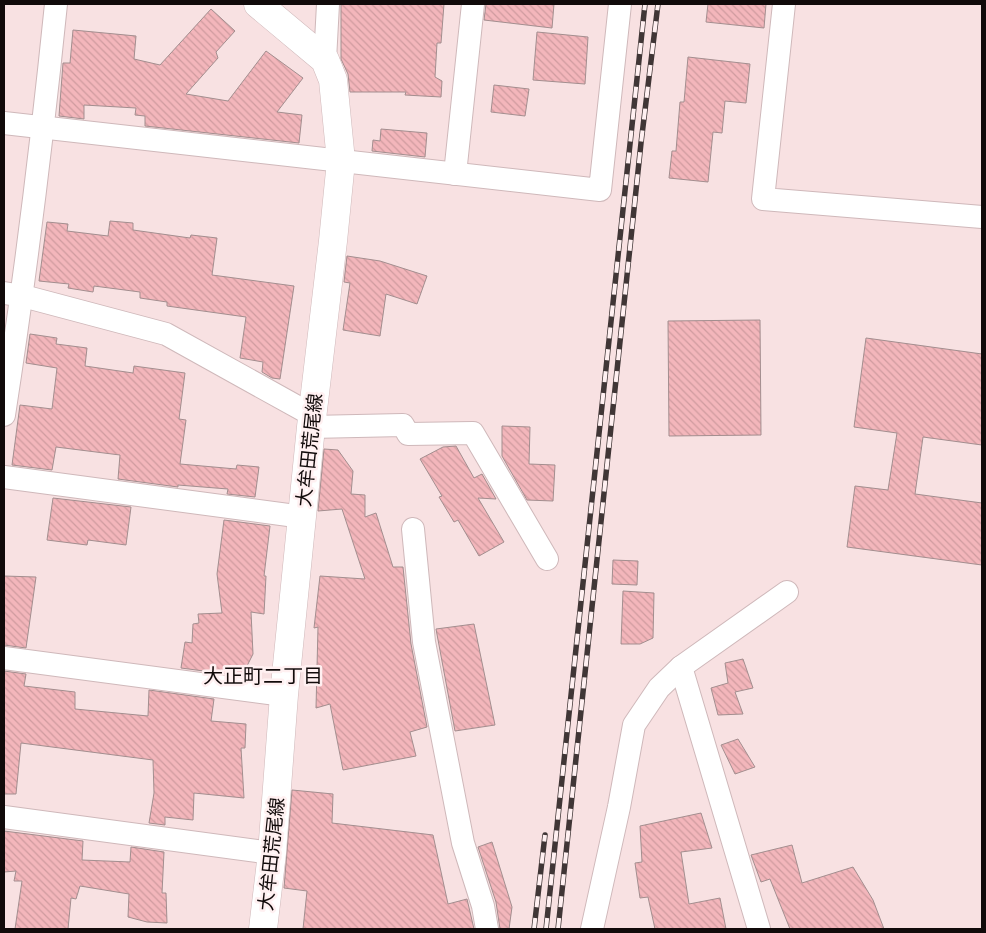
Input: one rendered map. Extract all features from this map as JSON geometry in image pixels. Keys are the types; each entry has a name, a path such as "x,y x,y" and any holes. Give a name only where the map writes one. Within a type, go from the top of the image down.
{"main road":[{"path":"258,4 325,60"},
{"name":"大牟田荒尾線","path":"263,929 272,853 284,694 340,161 333,80 325,60"}],"street":[{"path":"4,415 13,294 43,128 56,4"},
{"path":"325,60 328,4"},
{"path":"456,174 473,4"},
{"path":"4,123 600,190 620,4"},
{"path":"784,4 763,199 982,217"},
{"path":"13,294 166,334 312,421 403,425 408,434 473,433 547,559"},
{"path":"4,477 302,518"},
{"path":"413,529 424,642 463,843 483,906 487,929"},
{"path":"592,929 619,806 634,725 659,688 681,667 787,592"},
{"path":"4,658 284,694"},
{"path":"681,667 759,929"},
{"path":"4,817 272,853"}],"building":[{"path":"341,4 444,4 441,43 437,43 435,77 442,81 441,97 405,95 406,92 350,92 348,74 341,59"},
{"path":"486,4 554,4 552,28 484,20"},
{"path":"708,4 766,4 764,28 706,22"},
{"path":"211,9 235,31 216,52 218,58 186,94 228,101 266,51 303,78 277,112 302,115 299,143 145,126 145,116 135,115 136,108 84,105 84,119 59,116 63,63 70,63 73,30 136,36 134,59 160,65"},
{"path":"537,32 588,37 585,84 533,80"},
{"path":"688,57 750,64 746,103 725,101 722,133 713,132 708,182 669,178 672,151 676,151 680,102 684,102"},
{"path":"494,85 529,89 525,116 491,112"},
{"path":"381,129 427,133 425,157 372,151 373,140 380,141"},
{"path":"110,221 133,223 133,230 190,238 191,235 217,238 212,275 294,286 280,379 272,378 262,372 263,362 240,358 246,317 167,306 167,302 140,298 140,292 94,286 93,292 68,288 69,284 39,281 47,222 68,224 67,231 108,236"},
{"path":"347,256 380,261 427,276 417,304 386,294 380,336 343,330 350,283 344,282"},
{"path":"760,320 761,435 669,436 668,321"},
{"path":"30,334 57,338 56,344 87,348 85,366 133,373 134,366 185,373 179,419 186,420 180,464 236,469 237,465 259,467 255,497 227,494 228,489 178,485 178,487 118,479 120,455 56,447 52,470 12,465 20,405 52,409 57,368 26,363"},
{"path":"866,338 982,354 982,445 923,437 915,494 982,503 982,565 847,547 855,486 888,490 897,433 854,427"},
{"path":"502,426 530,427 529,464 555,465 553,501 527,500 502,456"},
{"path":"456,446 474,478 482,474 496,499 478,498 504,542 479,556 458,520 454,522 439,497 442,496 420,459 443,447"},
{"path":"324,449 338,450 353,471 351,494 365,495 365,517 376,513 393,567 403,567 411,644 427,727 410,732 416,756 343,770 330,704 316,708 318,627 314,628 320,576 365,579 342,509 318,511"},
{"path":"53,498 131,507 126,545 88,540 87,545 47,540"},
{"path":"224,520 270,526 264,576 266,576 264,614 251,612 253,654 242,676 181,668 185,642 192,643 193,624 199,623 198,614 222,613 217,574"},
{"path":"613,560 638,561 637,585 612,584"},
{"path":"4,576 36,577 26,648 4,645"},
{"path":"623,591 654,593 653,638 640,644 621,644"},
{"path":"474,624 495,725 455,731 436,629"},
{"path":"743,659 753,688 735,692 743,714 718,715 711,688 728,683 725,663"},
{"path":"4,671 26,674 24,686 75,692 75,709 148,716 149,690 214,699 211,721 246,724 245,748 241,748 244,798 194,793 193,820 165,817 165,825 149,823 154,793 153,760 21,743 16,794 4,794"},
{"path":"738,739 755,767 735,774 721,745"},
{"path":"292,790 333,794 332,823 433,835 448,904 467,899 474,929 303,929 307,891 284,888"},
{"path":"701,813 712,848 681,852 689,904 720,898 726,929 655,929 648,897 640,898 635,863 642,862 640,826"},
{"path":"4,831 83,841 82,860 130,862 131,847 164,852 162,893 166,893 167,923 147,922 128,917 129,894 80,886 76,899 71,898 68,929 15,929 22,881 14,881 16,871 4,872"},
{"path":"492,842 512,907 509,929 500,929 496,902 478,847"},
{"path":"792,845 802,883 853,867 873,900 884,929 790,929 770,879 761,882 751,855"}],"railway":[{"path":"546,929 645,4"},
{"path":"558,929 641,143 658,4"},
{"path":"534,929 545,835"}],"district":[{"name":"大正町二丁目","path":"263,676"}]}
